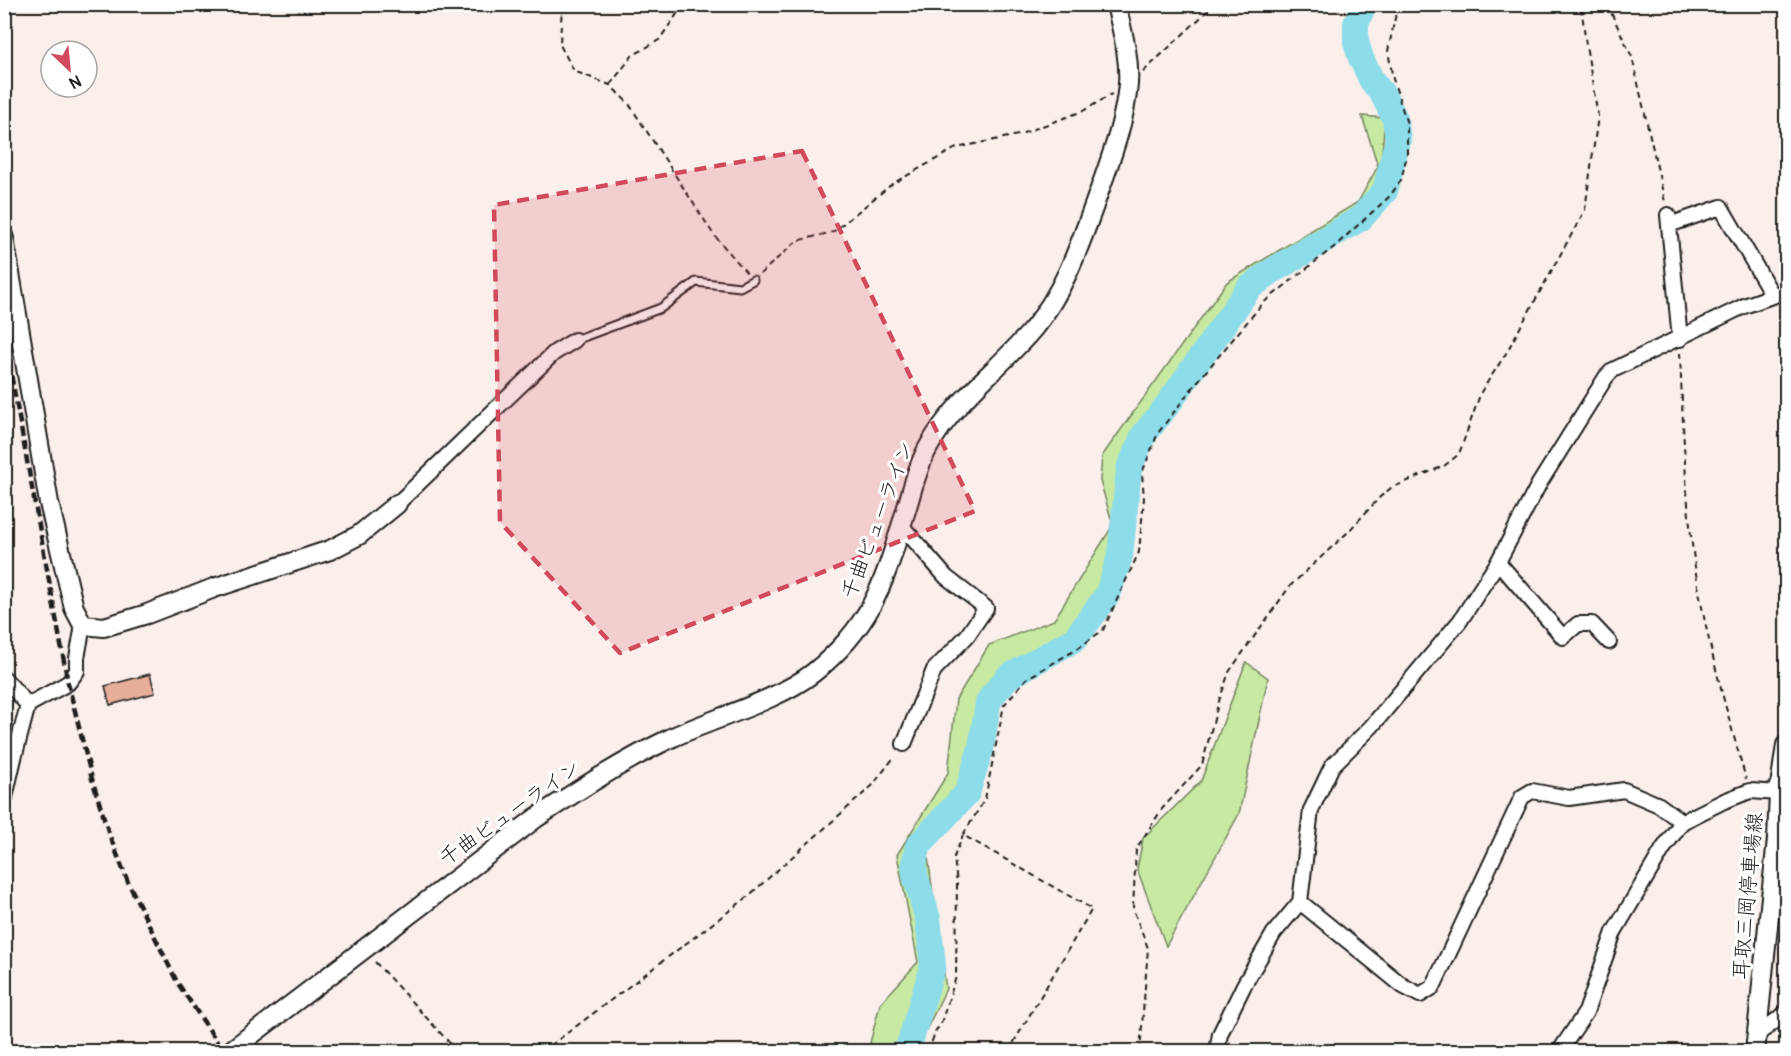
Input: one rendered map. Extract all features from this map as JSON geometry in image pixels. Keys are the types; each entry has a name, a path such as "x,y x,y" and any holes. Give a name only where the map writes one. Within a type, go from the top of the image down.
{"street":[{"name":"千曲ビューライン","path":"229,1052 536,818 645,751 779,692 812,674 857,630 876,599 890,563 923,458 940,428 1047,311 1063,285 1076,256 1115,144 1128,84 1126,49 1116,4"},
{"path":"1680,339 1668,220 1721,207 1773,296"},
{"path":"4,238 49,503 74,608 83,626 77,670 68,683 28,705 4,802"},
{"path":"1217,1052 1220,1034 1244,985 1274,933 1300,902 1311,810 1332,766 1379,718 1453,630 1498,562 1539,484 1606,377 1613,370 1744,306 1786,291"},
{"path":"83,626 104,627 330,550 359,535 397,504 554,353 575,340"},
{"path":"901,525 915,544 946,577 986,608 967,636 934,670 904,744"},
{"path":"1498,562 1563,637 1578,624 1592,624 1609,642"},
{"path":"4,678 28,705"},
{"name":"耳取三岡停車場線","path":"1757,1043 1782,835 1779,793 1786,746"},
{"path":"1300,902 1403,986 1420,995 1433,987 1522,797 1532,791 1569,798 1624,790 1659,805 1682,822"},
{"path":"1559,1052 1586,1012 1614,932 1663,849 1682,822 1724,801 1750,792 1779,793"},
{"path":"1757,1043 1786,1013"}],"lane":[{"path":"575,340 661,308 696,282 740,287 753,280"}],"path":[{"path":"562,4 560,45 574,71 610,85 629,104 714,235 753,280 797,241 833,232 892,184 956,148 1018,135 1083,111 1128,84 1154,63 1215,4"},
{"path":"610,85 632,56 659,40 684,4"},
{"path":"928,1052 940,1026 956,977 957,884 954,858 963,835 985,798 1004,705 1026,678 1077,649 1102,630 1139,552 1144,498 1142,473 1158,433 1263,303 1334,247 1390,196 1401,180 1407,155 1407,124 1393,79 1388,51 1398,4"},
{"path":"1140,1052 1148,948 1133,909 1136,849 1162,809 1202,765 1229,672 1290,586 1347,533 1380,497 1391,488 1444,466 1459,454 1481,392 1505,355 1585,210 1598,116 1581,4"},
{"path":"1607,4 1632,57 1668,220"},
{"path":"1775,4 1786,8"},
{"path":"1680,339 1684,447 1695,566 1712,658 1750,792"},
{"path":"1192,391 1194,387"},
{"path":"542,1052 745,899 872,786 904,744"},
{"path":"963,835 1092,909 1008,1052"},
{"path":"363,949 458,1052"}],"highlighted area":[{"path":"802,151 975,511 620,653 500,522 494,205"}],"green space":[{"path":"1362,116 1385,118 1379,187 1341,225 1239,292 1137,427 1127,499 1097,589 1064,642 1027,661 985,696 973,764 964,787 941,812 928,857 946,989 916,1051 868,1051 880,1004 918,962 897,855 948,773 956,699 989,645 1054,620 1113,525 1100,481 1102,456 1227,282 1358,202 1378,166"},
{"path":"1246,662 1268,678 1239,814 1166,946 1137,869 1143,838 1201,781"}],"building":[{"path":"150,674 155,693 110,705 105,686"}],"waterway":[{"path":"907,1052 933,966 928,919 915,875 914,863 918,846 967,793 981,748 988,703 1008,677 1075,639 1108,594 1120,556 1129,469 1143,436 1169,403 1249,288 1272,271 1361,218 1385,191 1398,139 1395,119 1382,93 1372,81 1356,42 1356,24 1364,4"}],"railway":[{"path":"4,336 68,683 92,779 109,834 128,882 177,982 224,1052"}]}
